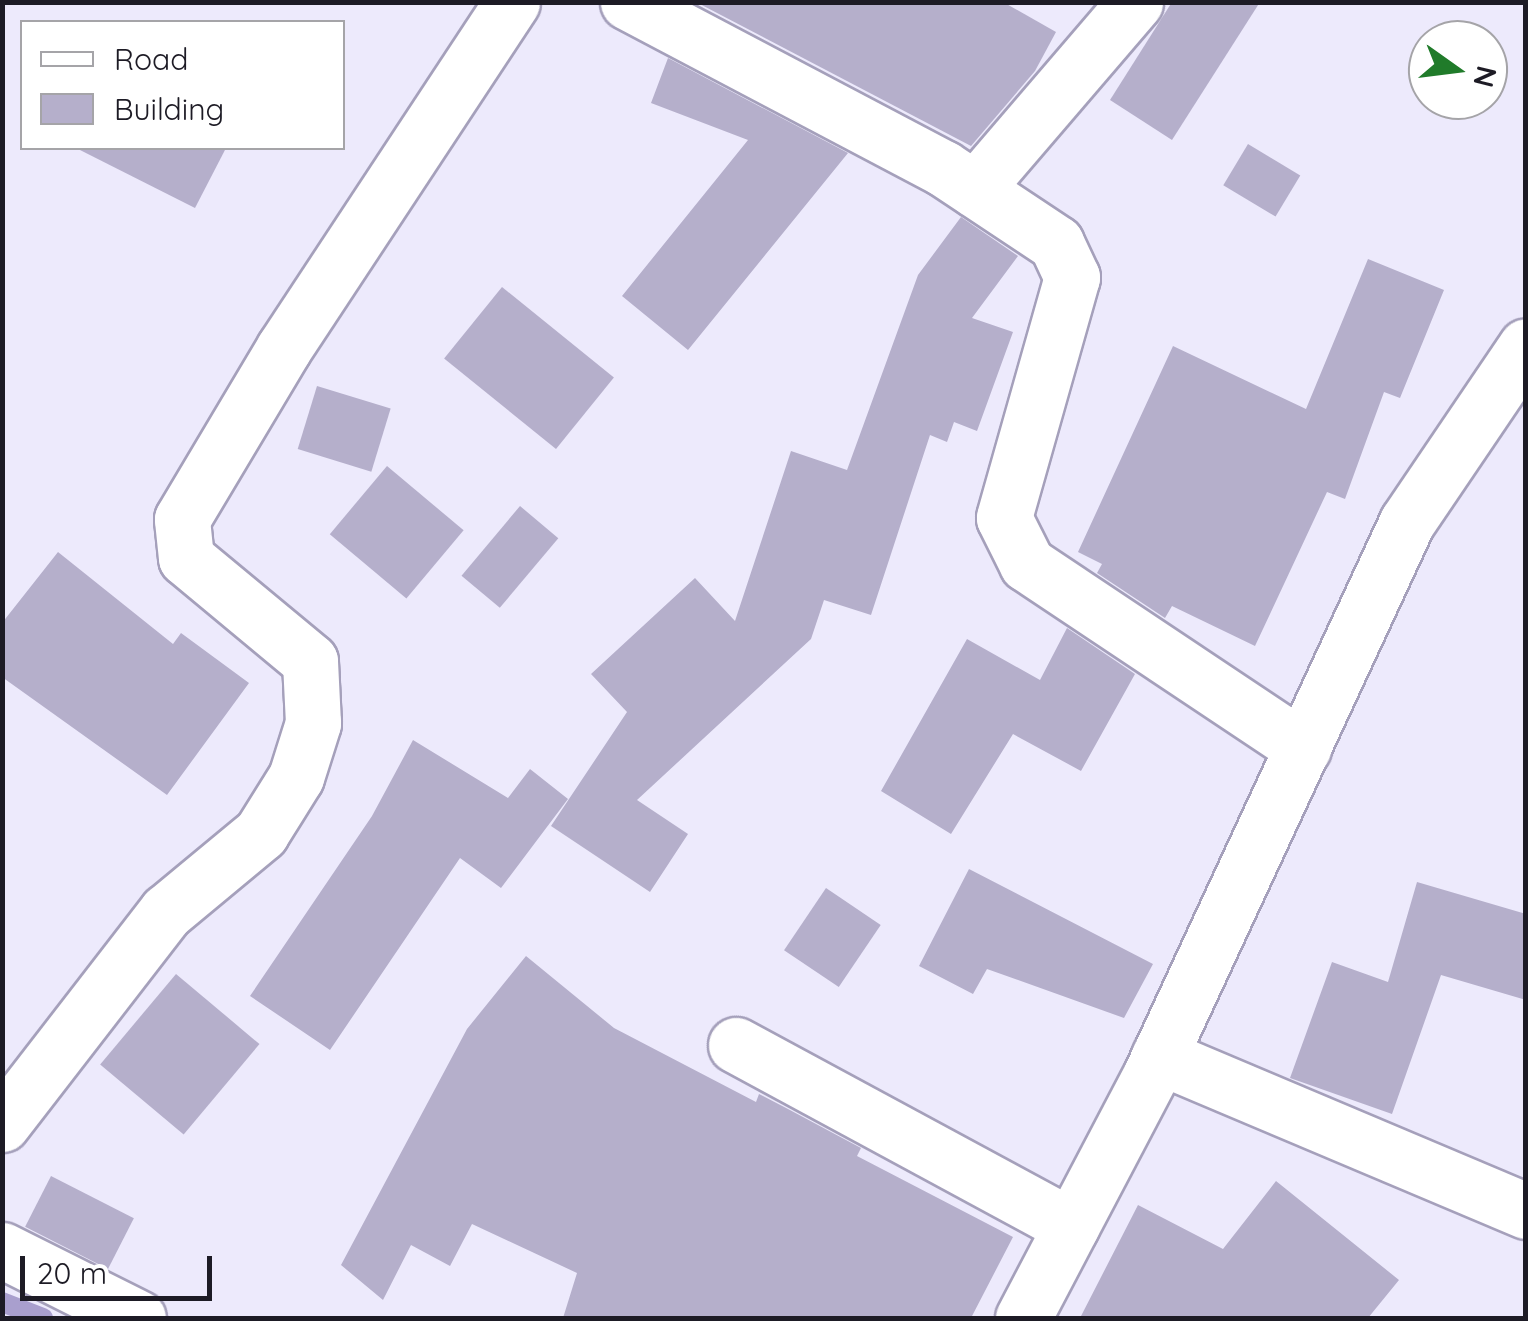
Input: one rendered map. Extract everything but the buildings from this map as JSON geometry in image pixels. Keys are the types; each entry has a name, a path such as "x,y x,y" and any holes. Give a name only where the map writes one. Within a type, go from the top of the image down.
{"street":[{"path":"2,1124 166,912 262,833 296,777 313,723 310,661 186,558 182,519 284,348 512,2"},
{"path":"628,2 975,189 1056,243 1072,277 1004,518 1027,564 1303,748"},
{"path":"975,189 1135,2"},
{"path":"1022,1318 1159,1056 1407,522 1526,346"},
{"path":"736,1045 1071,1226"},
{"path":"1159,1056 1526,1212"},
{"path":"2,1250 138,1318"}],"waterway":[{"path":"2,1302 43,1318"}]}
